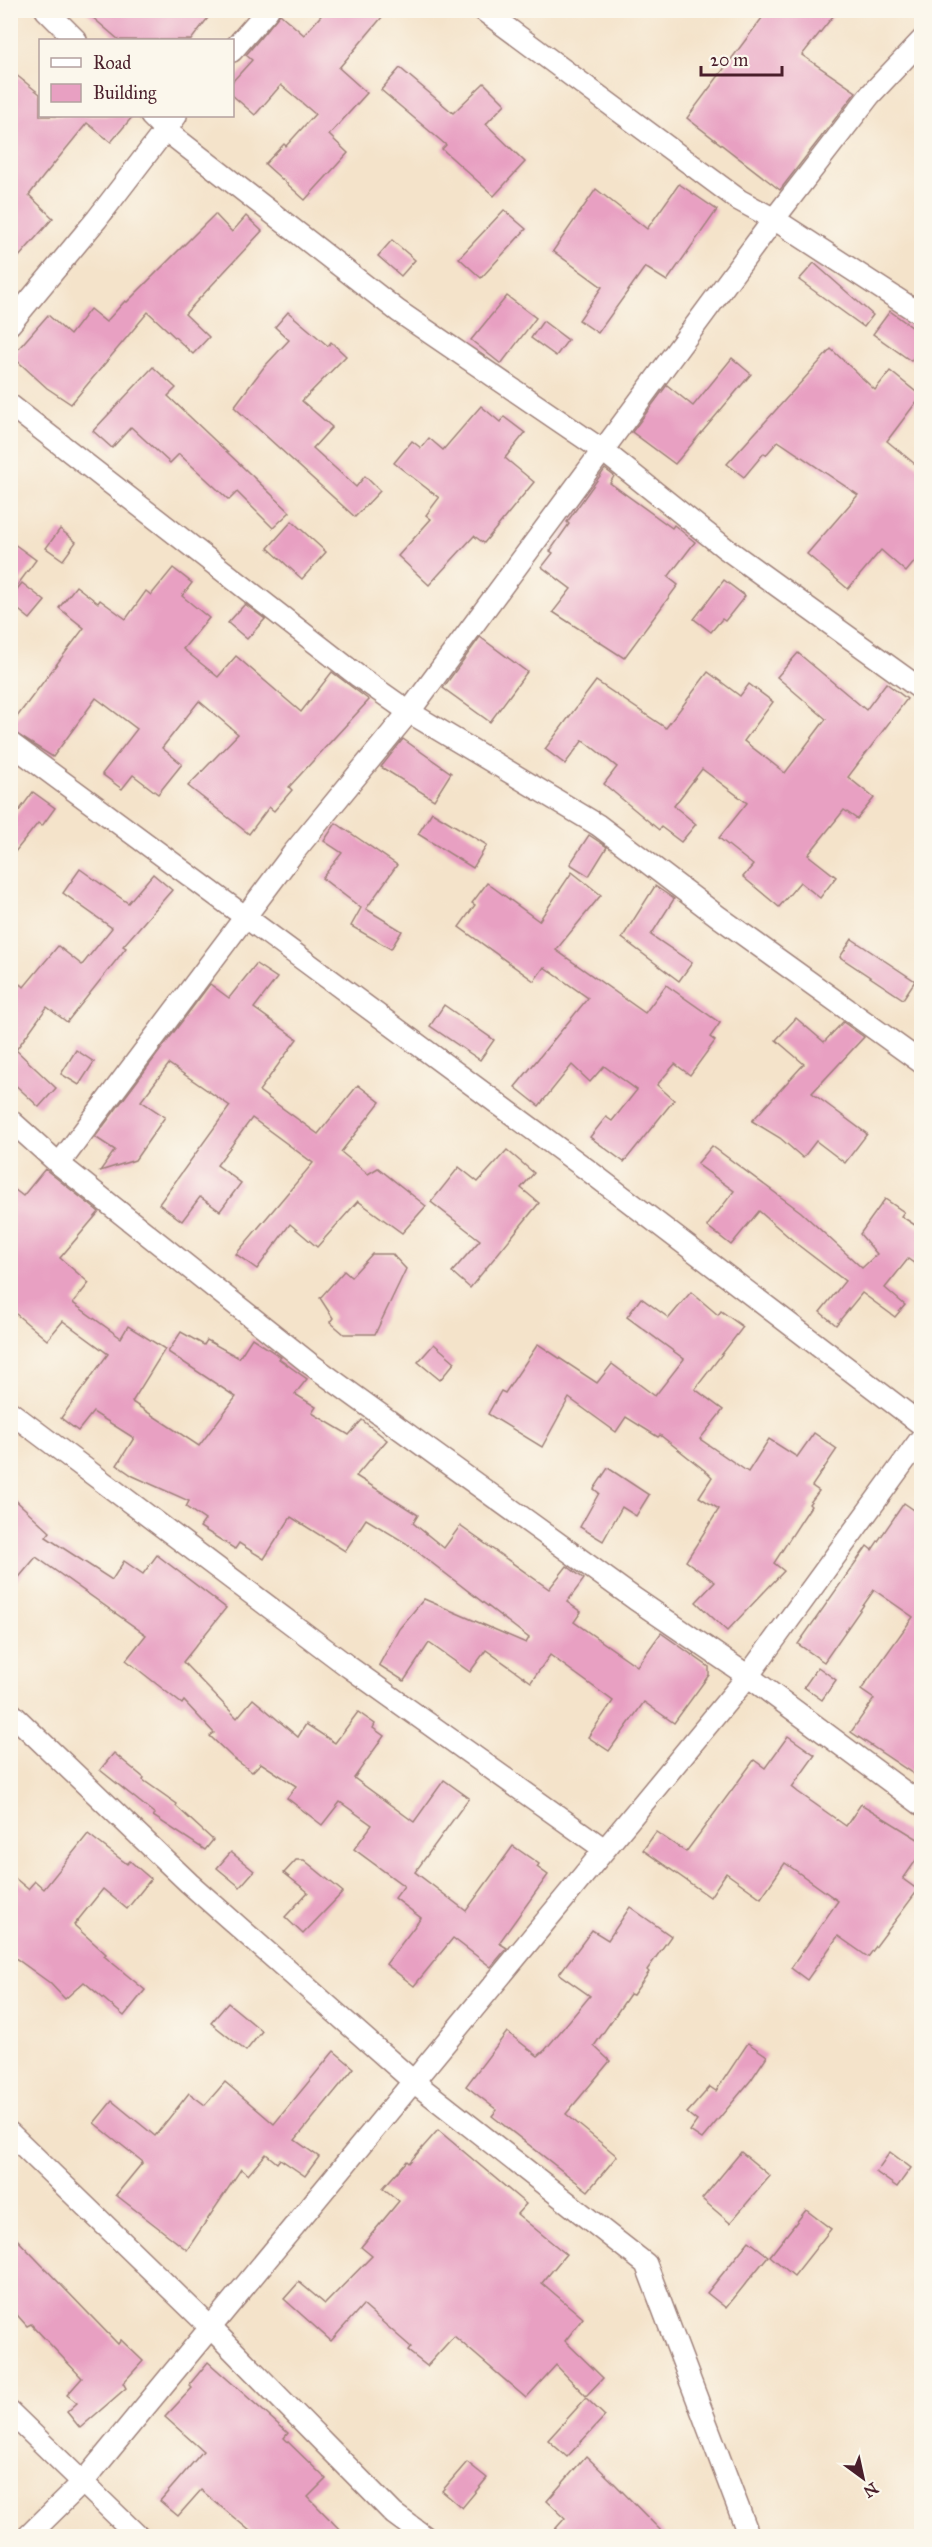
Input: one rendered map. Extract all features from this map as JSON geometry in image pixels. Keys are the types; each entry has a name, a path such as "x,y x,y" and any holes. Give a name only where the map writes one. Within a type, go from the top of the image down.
{"street":[{"path":"46,10 75,39"},
{"path":"234,49 268,10"},
{"path":"483,10 739,200 774,219 921,315"},
{"path":"58,1164 244,917 410,712 774,219 870,94 921,40"},
{"path":"10,324 97,219 164,120 398,311 602,450 725,548 921,690"},
{"path":"10,405 358,676 410,712 598,825 719,917 921,1062"},
{"path":"10,743 608,1185 921,1425"},
{"path":"10,1120 58,1164 309,1363 635,1599 748,1676 921,1805"},
{"path":"10,1412 349,1667 604,1849"},
{"path":"28,2536 83,2482 748,1676 921,1437"},
{"path":"10,1712 189,1883 414,2082 646,2264 749,2536"},
{"path":"10,2133 211,2328 394,2514 424,2536"},
{"path":"10,2412 138,2536"}],"building":[{"path":"84,10 214,10 192,39 118,39"},
{"path":"326,10 388,10 339,68 367,93 329,135 348,153 305,200 265,164 284,144 286,146 315,114 281,85 255,115 234,97 234,80 252,60 246,55 280,14 304,35"},
{"path":"768,10 838,10 802,55 856,92 780,190 687,118"},
{"path":"400,68 453,113 484,83 505,104 486,124 525,162 494,196 442,149 446,145 381,90"},
{"path":"10,70 39,93 39,117 132,117 111,142 87,123 43,177 29,195 53,218 10,267"},
{"path":"679,184 717,210 667,281 645,267 598,333 579,320 602,287 553,251 596,189 647,229"},
{"path":"504,210 526,229 481,278 459,258"},
{"path":"215,214 232,232 246,216 262,231 185,314 209,337 193,354 148,312 71,404 47,388 12,356 48,315 70,335 90,309 106,322"},
{"path":"392,240 415,260 401,276 378,256"},
{"path":"814,263 873,315 864,327 799,280"},
{"path":"507,296 536,318 501,364 471,340"},
{"path":"890,311 921,334 921,347 911,361 873,334"},
{"path":"288,312 328,346 331,342 346,356 302,401 332,427 313,448 356,487 365,476 380,491 355,517 234,407 264,367 289,340 275,327"},
{"path":"543,321 568,340 556,356 531,338"},
{"path":"831,349 875,390 890,371 921,396 887,441 921,469 921,554 906,572 881,550 848,589 807,554 858,495 778,441 766,455 764,453 744,477 727,464"},
{"path":"732,358 751,374 675,464 632,432 667,385 693,406"},
{"path":"153,367 176,388 168,396 290,512 273,528 237,492 229,500 179,454 170,463 131,427 112,448 93,431"},
{"path":"481,406 500,422 504,417 525,433 505,458 534,482 484,543 474,536 429,585 398,556 431,519 426,515 439,498 394,463 412,441 421,448 429,438 443,450"},
{"path":"605,469 614,476 610,483 672,528 674,525 695,542 668,577 678,585 624,658 553,612 571,589 542,567 553,553 550,551 569,524 567,522"},
{"path":"292,521 326,552 302,579 268,548"},
{"path":"60,529 76,542 63,560 46,548"},
{"path":"10,541 36,560 10,595"},
{"path":"173,568 192,583 182,596 209,618 183,649 218,677 236,656 301,712 332,672 369,700 289,787 292,790 274,811 269,807 249,834 188,786 238,734 199,701 162,748 182,764 158,794 133,775 122,789 102,774 137,729 96,698 53,757 10,730 10,726 84,628 59,608 76,586 98,603 100,600 126,619 146,591 151,595"},
{"path":"724,580 745,596 725,621 722,619 711,632 694,619"},
{"path":"22,583 45,601 30,619 10,603 10,598"},
{"path":"245,604 265,619 247,639 228,623"},
{"path":"480,637 527,672 490,722 443,688"},
{"path":"798,653 866,710 886,683 907,699 848,777 874,798 857,819 844,810 808,855 836,877 820,898 800,882 779,907 743,877 753,865 719,838 747,803 702,769 674,806 696,824 681,842 661,827 659,830 604,784 617,767 583,740 565,764 545,749 596,681 666,728 708,672 740,696 749,684 773,702 744,741 785,773 826,719 777,677"},
{"path":"403,739 451,773 434,800 381,767"},
{"path":"33,792 55,808 42,826 38,823 10,858 10,823"},
{"path":"432,812 487,845 473,868 418,834"},
{"path":"336,823 397,865 366,909 402,931 391,949 351,926 361,908 322,878 342,853 324,841"},
{"path":"589,835 607,847 589,876 570,864"},
{"path":"80,869 128,903 153,874 172,890 123,946 126,948 67,1022 47,1007 16,1050 56,1088 39,1107 10,1080 10,995 21,984 24,987 58,946 82,965 112,928 63,893"},
{"path":"572,872 601,895 556,950 645,1013 666,985 720,1023 710,1037 715,1041 690,1075 675,1064 657,1085 674,1100 624,1162 590,1137 606,1117 612,1121 637,1090 604,1066 590,1082 572,1065 539,1106 515,1087 588,998 544,967 534,981 459,927 475,905 472,903 487,883 539,921"},
{"path":"655,886 674,899 651,935 692,963 679,981 622,938"},
{"path":"852,939 915,981 903,999 840,957"},
{"path":"256,964 277,978 254,1008 297,1039 259,1091 318,1134 358,1085 380,1102 341,1152 368,1174 378,1168 426,1206 402,1233 358,1201 317,1247 290,1224 257,1269 236,1254 313,1163 252,1118 217,1165 241,1183 220,1211 200,1197 182,1221 159,1204 230,1106 169,1064 141,1101 165,1117 135,1160 100,1171 115,1150 95,1137 210,984 229,998"},
{"path":"444,1005 494,1040 480,1060 430,1026"},
{"path":"796,1018 824,1042 843,1022 864,1037 812,1093 867,1134 845,1163 816,1141 803,1158 780,1138 752,1121 804,1064 776,1040"},
{"path":"76,1050 94,1062 79,1085 61,1074"},
{"path":"712,1146 801,1212 862,1268 877,1254 860,1234 885,1199 904,1212 901,1216 921,1229 921,1268 908,1259 885,1288 905,1305 895,1317 862,1293 836,1325 820,1312 845,1281 759,1211 731,1245 707,1226 734,1191 697,1164"},
{"path":"507,1150 534,1173 521,1188 539,1203 470,1288 452,1272 480,1240 431,1202 459,1167 478,1182"},
{"path":"45,1169 99,1212 60,1258 89,1283 73,1303 121,1338 128,1326 165,1349 132,1402 199,1446 236,1397 168,1352 181,1332 204,1345 207,1340 239,1358 252,1338 281,1357 279,1359 307,1379 295,1394 316,1407 312,1413 349,1435 362,1420 387,1440 356,1476 418,1515 413,1523 444,1548 460,1526 549,1589 567,1566 584,1579 567,1602 581,1612 574,1622 637,1666 661,1633 709,1667 709,1675 674,1723 644,1702 609,1751 588,1737 613,1701 550,1655 531,1682 486,1650 470,1672 429,1643 404,1681 379,1665 399,1629 424,1599 526,1643 529,1638 406,1543 366,1519 345,1551 291,1517 264,1559 239,1543 235,1549 200,1527 205,1520 186,1507 189,1501 133,1476 117,1465 134,1438 93,1412 78,1431 61,1418 108,1354 63,1321 47,1340 10,1309 10,1186 23,1196"},
{"path":"372,1254 392,1254 406,1269 375,1334 344,1334 330,1322 333,1318 320,1298 344,1271 351,1277"},
{"path":"691,1292 718,1315 721,1311 743,1327 695,1389 723,1410 700,1439 748,1472 769,1439 797,1457 814,1433 837,1449 812,1486 819,1491 809,1504 811,1506 774,1563 784,1571 727,1631 696,1602 715,1582 686,1561 719,1509 699,1497 712,1477 708,1473 660,1435 658,1437 626,1417 616,1432 569,1398 542,1447 488,1414 501,1391 505,1393 538,1344 597,1383 612,1364 655,1396 684,1359 627,1317 641,1298 669,1318"},
{"path":"434,1344 455,1362 440,1380 418,1362"},
{"path":"608,1468 649,1495 636,1516 622,1507 603,1541 580,1527 599,1493 594,1489"},
{"path":"10,1495 50,1532 46,1537 112,1580 124,1561 143,1574 157,1555 226,1608 183,1662 237,1718 253,1699 298,1737 306,1724 335,1743 358,1712 375,1724 373,1728 384,1736 354,1778 414,1822 444,1780 469,1798 415,1872 466,1911 513,1846 539,1864 537,1867 548,1875 499,1943 507,1948 491,1967 453,1938 414,1986 386,1964 421,1918 395,1898 404,1886 354,1849 372,1825 340,1802 322,1825 287,1798 296,1786 261,1763 252,1772 232,1757 210,1736 214,1733 184,1701 182,1704 126,1660 146,1635 36,1557 10,1588"},
{"path":"904,1503 921,1515 921,1779 851,1732 874,1699 861,1690 913,1617 874,1590 824,1662 798,1644 867,1546 872,1550"},
{"path":"818,1667 836,1680 822,1700 804,1687"},
{"path":"788,1736 815,1755 792,1787 798,1792 846,1826 861,1804 921,1841 921,1853 903,1879 918,1890 868,1957 838,1936 807,1980 791,1968 838,1901 785,1863 761,1898 726,1873 710,1897 643,1850 656,1832 686,1852 754,1760 765,1768"},
{"path":"114,1753 144,1778 143,1780 177,1804 176,1806 213,1840 205,1850 153,1816 155,1814 100,1770"},
{"path":"88,1834 127,1864 130,1861 151,1879 127,1909 103,1889 74,1925 106,1954 104,1956 145,1990 124,2016 84,1982 65,1999 50,1983 10,1954 10,1874 28,1889 35,1881 44,1889"},
{"path":"231,1852 254,1871 240,1887 217,1868"},
{"path":"296,1860 304,1860 343,1892 303,1934 285,1917 308,1892 284,1873"},
{"path":"630,1907 671,1936 633,1995 630,1994 594,2046 610,2061 566,2114 617,2156 588,2191 492,2116 497,2110 466,2086 507,2032 538,2056 545,2050 590,1996 559,1974 592,1930 608,1940"},
{"path":"228,2003 262,2031 246,2051 211,2023"},
{"path":"748,2043 767,2056 751,2080 702,2139 690,2131 697,2121 687,2113 710,2087 716,2091"},
{"path":"334,2051 354,2068 295,2140 319,2157 305,2176 280,2159 277,2163 266,2154 248,2175 241,2169 187,2250 116,2195 143,2162 94,2123 112,2101 155,2136 189,2093 205,2105 225,2082 274,2124"},
{"path":"438,2130 526,2204 517,2214 566,2254 542,2283 583,2318 565,2341 603,2378 586,2396 556,2365 526,2398 454,2336 427,2366 408,2351 411,2347 363,2305 331,2341 284,2299 299,2282 325,2304 372,2256 361,2247 399,2201 383,2188"},
{"path":"741,2152 770,2176 730,2223 702,2199"},
{"path":"890,2152 911,2168 897,2187 876,2172"},
{"path":"806,2210 831,2229 794,2276 770,2256"},
{"path":"10,2232 118,2344 121,2340 143,2361 123,2383 126,2388 80,2428 67,2412 77,2403 67,2395 82,2378 31,2324 27,2326 10,2307"},
{"path":"749,2241 768,2256 726,2308 707,2293"},
{"path":"208,2362 288,2433 284,2438 326,2479 308,2497 346,2536 256,2536 201,2490 178,2516 160,2501 203,2451 165,2417 192,2388 189,2385"},
{"path":"586,2398 605,2416 567,2457 548,2440"},
{"path":"586,2456 666,2536 549,2536 565,2518 547,2501"},
{"path":"467,2462 487,2478 462,2508 442,2491"}]}
